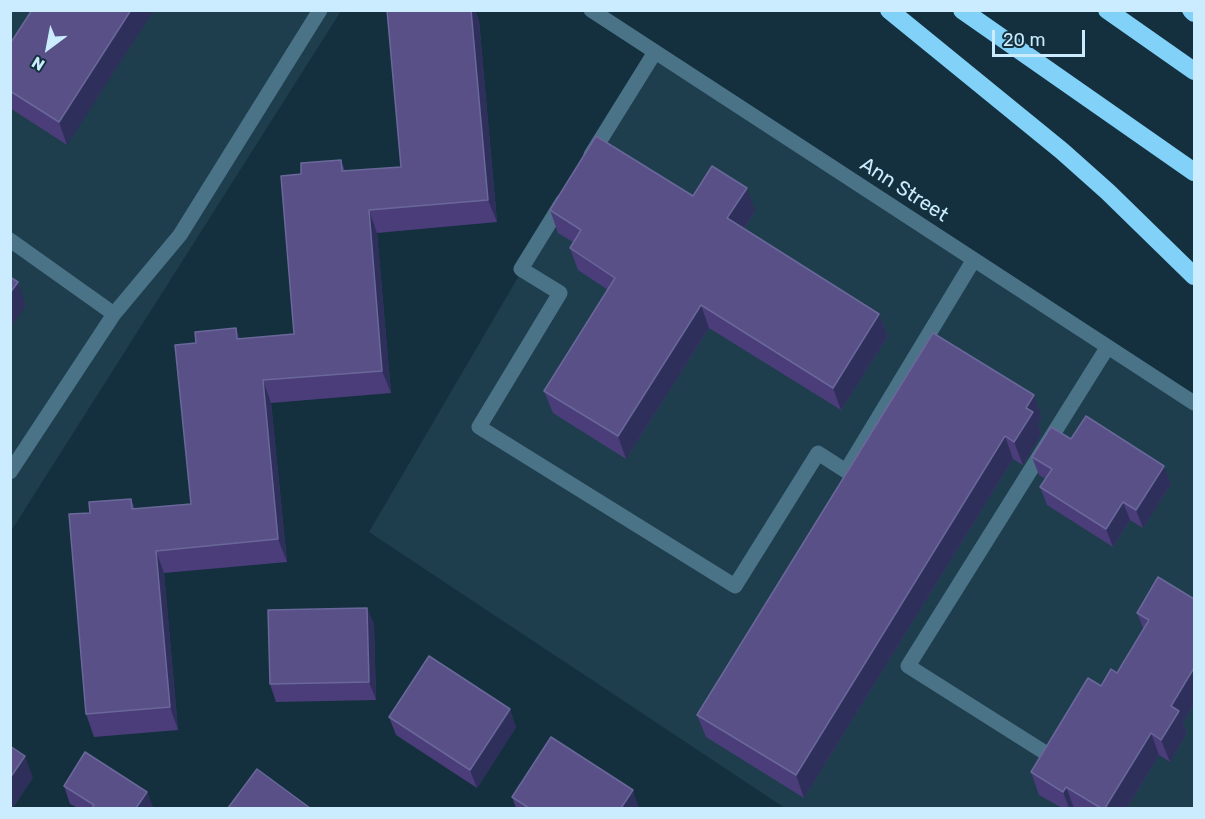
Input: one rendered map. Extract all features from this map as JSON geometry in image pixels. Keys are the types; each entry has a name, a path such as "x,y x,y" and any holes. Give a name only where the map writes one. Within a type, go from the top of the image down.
{"highway":[{"path":"889,10 1062,151 1108,192 1194,276"},
{"path":"962,10 1194,172"},
{"path":"1107,10 1194,71"}],"street":[{"path":"10,472 114,314 180,235 320,10"},
{"name":"Ann Street","path":"591,10 1194,403"},
{"path":"581,171 655,52"},
{"path":"569,191 521,269 560,293 479,428 735,586 818,453 846,471 973,261"},
{"path":"10,240 114,314"},
{"path":"1044,752 908,666 1107,348"}],"shaded area":[{"path":"11,11 341,11 11,531"},
{"path":"651,50 1194,403 1194,808 785,808 369,532"}],"building":[{"path":"32,10 131,10 59,122 10,91 10,44"},
{"path":"387,10 471,10 488,200 369,210 382,371 263,380 278,539 156,551 170,707 86,714 69,514 90,513 89,502 131,499 132,509 191,504 175,345 196,343 195,332 236,328 237,339 294,334 281,176 301,174 301,163 341,160 342,171 401,167"},
{"path":"596,136 693,196 712,166 747,188 727,218 879,314 833,388 701,305 618,436 544,391 615,278 570,248 581,230 550,210"},
{"path":"10,277 18,282 10,293"},
{"path":"933,333 1034,395 1026,408 1033,412 1014,442 1005,436 796,775 697,715"},
{"path":"1086,416 1164,466 1136,510 1123,502 1106,529 1040,487 1052,469 1032,457 1051,427 1071,439"},
{"path":"1158,577 1194,599 1194,668 1171,706 1179,711 1161,740 1151,733 1105,808 1101,808 1066,787 1063,792 1031,772 1088,678 1101,686 1111,669 1117,673 1149,620 1137,613"},
{"path":"367,608 369,682 270,684 268,610"},
{"path":"429,656 510,709 470,770 389,717"},
{"path":"551,737 633,790 621,808 529,808 512,797"},
{"path":"10,746 25,756 10,778"},
{"path":"85,752 147,792 136,808 92,808 94,805 64,786"},
{"path":"257,769 310,808 228,808"}]}
